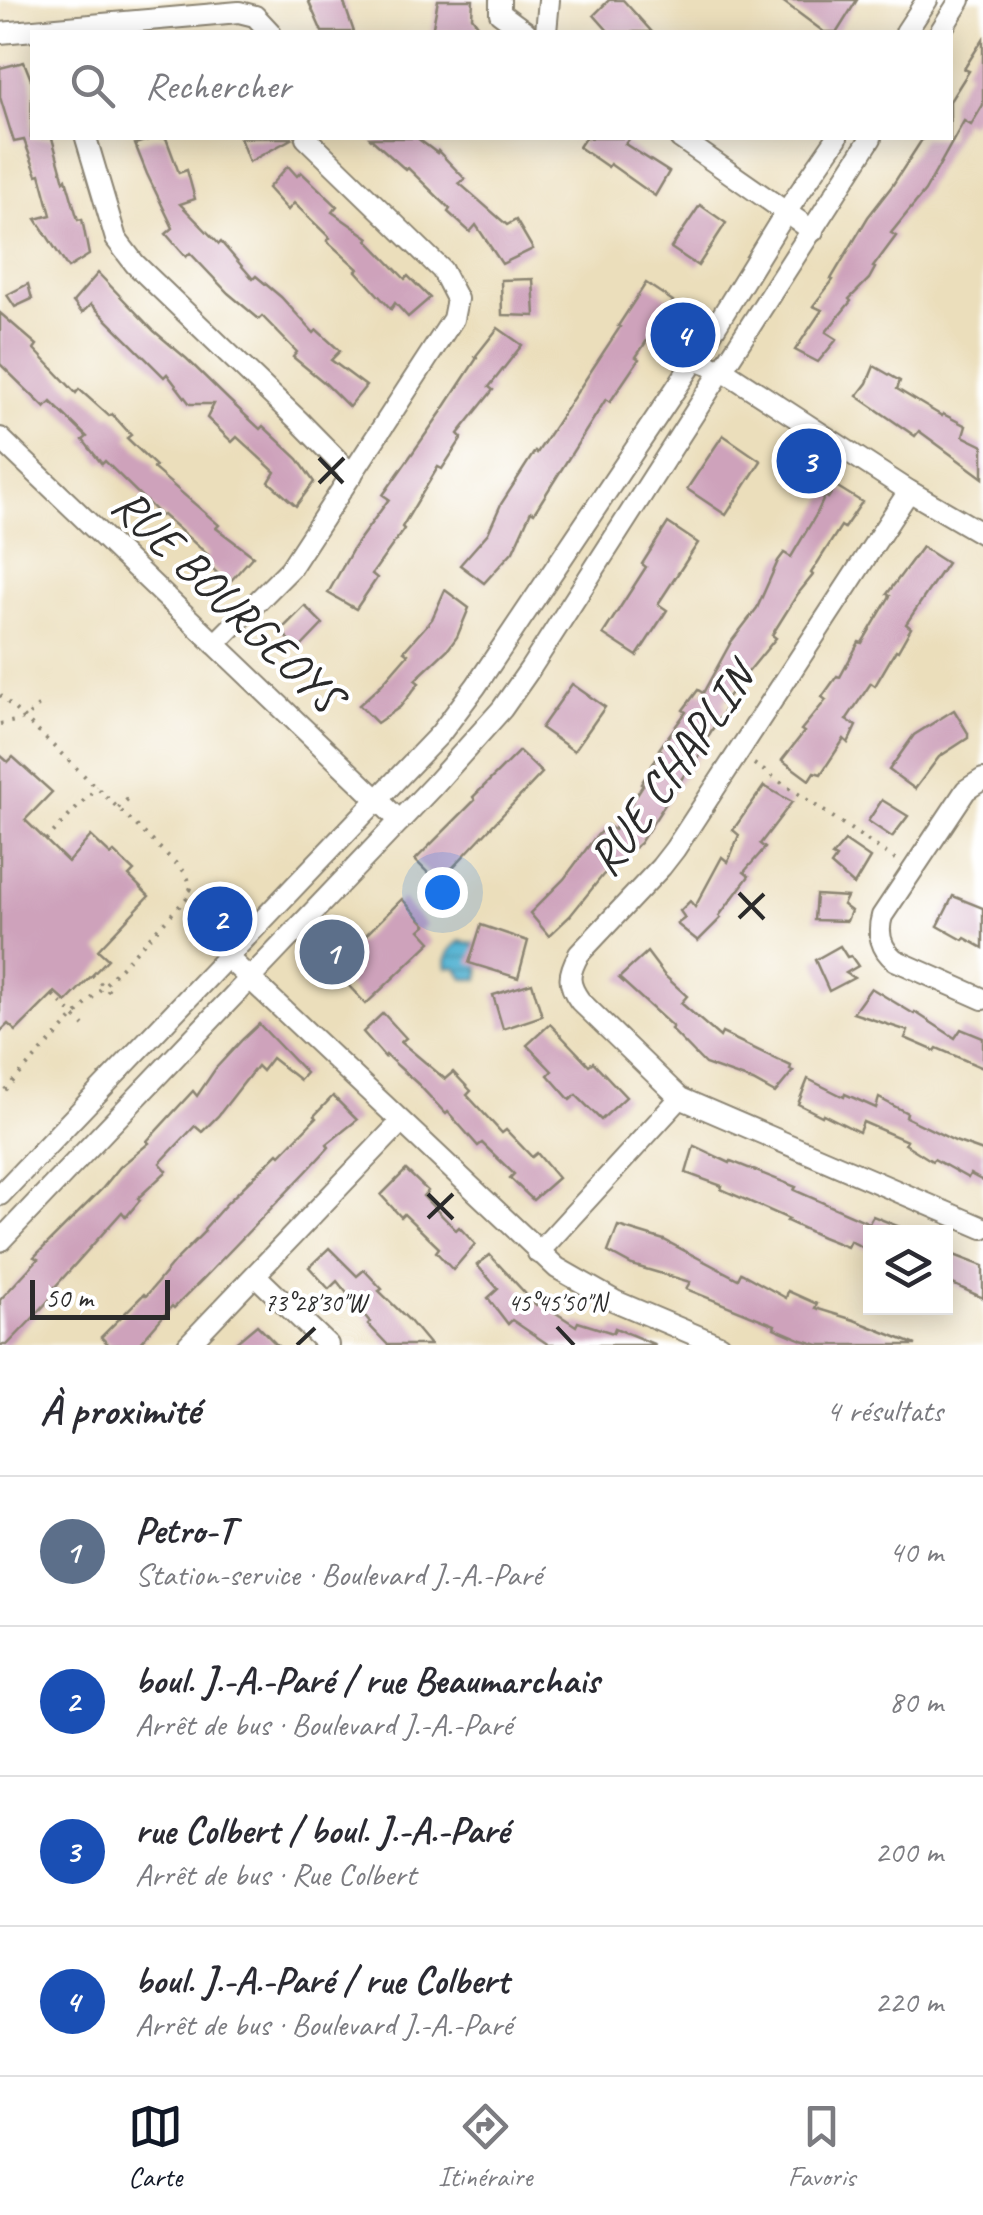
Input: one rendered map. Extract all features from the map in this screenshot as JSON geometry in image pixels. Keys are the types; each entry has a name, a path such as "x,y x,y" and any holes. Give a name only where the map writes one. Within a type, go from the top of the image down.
{"street":[{"path":"500,0 500,13 523,30"},
{"path":"546,30 549,0"},
{"path":"907,30 926,0"},
{"path":"941,30 960,0"},
{"path":"64,30 239,12 254,16 268,30"},
{"path":"0,33 30,32"},
{"path":"87,140 116,240 135,264 352,474"},
{"path":"214,644 290,569 453,319 457,299 442,270 308,140"},
{"path":"683,140 813,231"},
{"path":"0,1195 440,734 695,360 786,212 836,140"},
{"path":"0,1240 502,709 871,140"},
{"path":"695,360 723,370 909,491 983,534"},
{"name":"RUE BOURGEOYS","path":"1,441 400,821"},
{"name":"RUE CHAPLIN","path":"909,491 667,860 579,954 570,980 580,1001 680,1098 983,1228"},
{"path":"983,780 966,790 879,925 886,952 895,960 983,999"},
{"path":"226,957 564,1273 592,1290 718,1345"},
{"path":"538,1252 680,1098"},
{"path":"188,1345 400,1123"},
{"path":"256,1276 328,1345"}],"path":[{"path":"0,695 186,873 190,889 186,899 0,1096"},
{"path":"0,724 25,719 40,704"},
{"path":"738,753 911,870"},
{"path":"46,840 97,788"},
{"path":"118,808 130,796"},
{"path":"190,889 206,898 235,931"},
{"path":"92,975 113,995"},
{"path":"53,995 84,1026"}],"water":[{"path":"460,941 473,943 479,979 464,979 456,967 447,968 449,952"}],"building":[{"path":"308,0 343,0 353,30 321,30"},
{"path":"438,0 473,0 472,17 482,30 432,30"},
{"path":"609,0 623,0 650,30 607,30 594,15"},
{"path":"781,0 857,0 838,30 821,30"},
{"path":"983,39 983,105 971,125 964,121 925,191 891,233 896,236 869,279 826,332 837,339 818,362 795,350 822,310 813,306 922,140 953,140 953,96 969,71 964,69"},
{"path":"24,62 30,77 30,140 53,140 78,220 82,219 89,255 68,268 36,219 51,215 40,174 37,175 24,140 14,142 0,97 0,68"},
{"path":"167,140 179,173 187,170 195,199 180,204 253,279 256,276 314,333 317,330 340,351 331,360 366,386 349,407 293,357 297,352 262,316 259,319 228,293 166,234 173,228 135,144"},
{"path":"241,140 289,140 249,162"},
{"path":"372,140 420,140 438,151 465,179 459,183 507,225 516,220 533,249 502,264 476,225 470,232"},
{"path":"584,140 628,140 625,144 669,172 655,196 579,147"},
{"path":"288,166 297,176 301,172 337,206 332,212 369,238 405,279 408,276 430,298 408,317 395,303 391,309 358,269 327,241 330,238 294,203 288,210 268,188"},
{"path":"700,205 726,223 698,266 671,248"},
{"path":"98,273 154,331 298,459 314,482 296,506 269,482 275,472 237,437 232,442 207,418 214,404 190,404 167,374 164,377 91,304 82,313 73,302"},
{"path":"533,279 535,316 502,315 501,280"},
{"path":"646,283 673,301 610,402 606,399 534,513 531,511 513,551 484,583 460,565 488,533 501,504"},
{"path":"28,284 32,299 15,307 7,295"},
{"path":"0,313 37,345 34,349 76,393 79,389 109,416 112,414 131,435 127,438 156,466 153,468 219,525 216,528 253,556 228,584 203,559 208,555 105,461 102,464 83,440 87,437 51,402 45,408 0,364"},
{"path":"498,328 522,345 458,434 462,438 442,469 438,467 404,529 372,574 377,578 356,609 328,593 354,547 389,499 383,495"},
{"path":"874,366 900,381 897,389 966,426 963,436 983,446 983,478 919,431 915,436 857,396"},
{"path":"723,435 761,461 726,515 687,489"},
{"path":"836,486 862,502 844,528 841,526 797,595 772,635 776,638 722,704 727,706 705,741 708,745 640,843 603,875 549,936 530,913 564,879 607,825 614,830 643,785 659,749 686,712 683,710 698,690 703,693 731,642 757,608 778,561 784,553 791,557 825,496 828,498"},
{"path":"668,523 698,543 658,604 667,610 637,656 603,634 646,567 642,564"},
{"path":"922,547 947,563 906,624 911,628 898,651 846,720 856,726 848,743 844,739 821,774 814,772 809,780 782,760 826,700 822,697 840,677 890,596 887,594"},
{"path":"445,590 469,608 457,637 415,680 419,683 400,707 377,723 359,705 408,654 404,651 432,619"},
{"path":"305,606 323,624 299,649 280,631"},
{"path":"572,684 605,707 574,751 541,728"},
{"path":"954,710 968,738 939,757 915,789 889,770 914,735"},
{"path":"519,751 542,773 438,883 415,860"},
{"path":"0,755 8,762 13,757 52,792 25,820 68,862 91,836 134,871 129,876 149,896 98,950 108,959 66,1002 55,992 16,1031 8,1024 0,1032"},
{"path":"764,786 792,802 760,844 765,848 744,872 749,876 721,918 698,941 677,924 685,918 680,911 690,901 695,907 722,857 728,862 739,835 733,830"},
{"path":"882,800 908,816 892,837 868,821"},
{"path":"845,841 870,858 854,885 831,865 836,858 832,856"},
{"path":"816,895 847,897 843,905 851,911 847,921 814,920"},
{"path":"953,896 983,908 983,948 938,926"},
{"path":"402,899 426,925 420,930 431,942 366,1004 315,950 339,926 357,944"},
{"path":"481,925 528,941 518,978 469,963"},
{"path":"840,946 858,966 846,973 854,978 829,991 815,960"},
{"path":"647,952 687,996 681,1003 720,1037 722,1033 791,1066 793,1071 775,1093 705,1064 673,1027 619,978"},
{"path":"532,983 542,1016 503,1029 493,995"},
{"path":"871,988 955,1038 961,1029 983,1038 983,1068 905,1038 908,1031 853,1013"},
{"path":"383,1013 406,1038 401,1042 445,1079 453,1072 471,1091 467,1095 502,1133 506,1130 532,1157 537,1153 558,1178 533,1200 510,1178 514,1174 482,1143 478,1146 448,1112 385,1057 363,1032"},
{"path":"259,1024 306,1073 300,1080 272,1058 262,1071 257,1066 202,1132 195,1126 160,1163 167,1171 138,1198 126,1217 122,1212 54,1288 57,1291 32,1319 7,1345 0,1345 0,1300 38,1259 34,1257 120,1167 149,1143 193,1091 197,1096 216,1068"},
{"path":"550,1024 626,1097 601,1120 576,1095 570,1100 548,1075 552,1071 527,1045"},
{"path":"808,1079 876,1108 879,1098 907,1113 906,1117 983,1151 983,1181 932,1161 905,1144 907,1141 863,1122 859,1132 798,1104"},
{"path":"333,1096 357,1120 327,1144 329,1147 305,1173 138,1345 109,1345 101,1337 146,1296 227,1203 280,1155"},
{"path":"694,1146 796,1187 794,1190 869,1223 873,1216 895,1225 863,1225 863,1248 850,1241 847,1247 721,1189 722,1186 686,1173"},
{"path":"406,1170 428,1191 423,1196 475,1244 453,1270 436,1252 439,1248 381,1195"},
{"path":"618,1226 664,1240 738,1279 741,1273 786,1298 788,1291 817,1304 815,1308 916,1345 819,1345 802,1340 686,1289 690,1282 632,1265 608,1252"},
{"path":"329,1248 357,1276 364,1270 430,1345 388,1345 337,1281 329,1289 309,1267"},
{"path":"490,1255 536,1305 539,1302 576,1326 578,1322 613,1333 615,1328 656,1345 549,1345 512,1320 508,1324 488,1298 498,1289 477,1265"},
{"path":"953,1255 983,1266 983,1298 953,1284"},
{"path":"257,1325 277,1345 233,1345"}],"place":[{"name":"boul. J.-A.-Paré / rue Colbert","path":"683,335"},
{"name":"rue Colbert / boul. J.-A.-Paré","path":"809,461"},
{"name":"boul. J.-A.-Paré / rue Beaumarchais","path":"220,919"},
{"name":"Petro-T","path":"332,952"}]}
